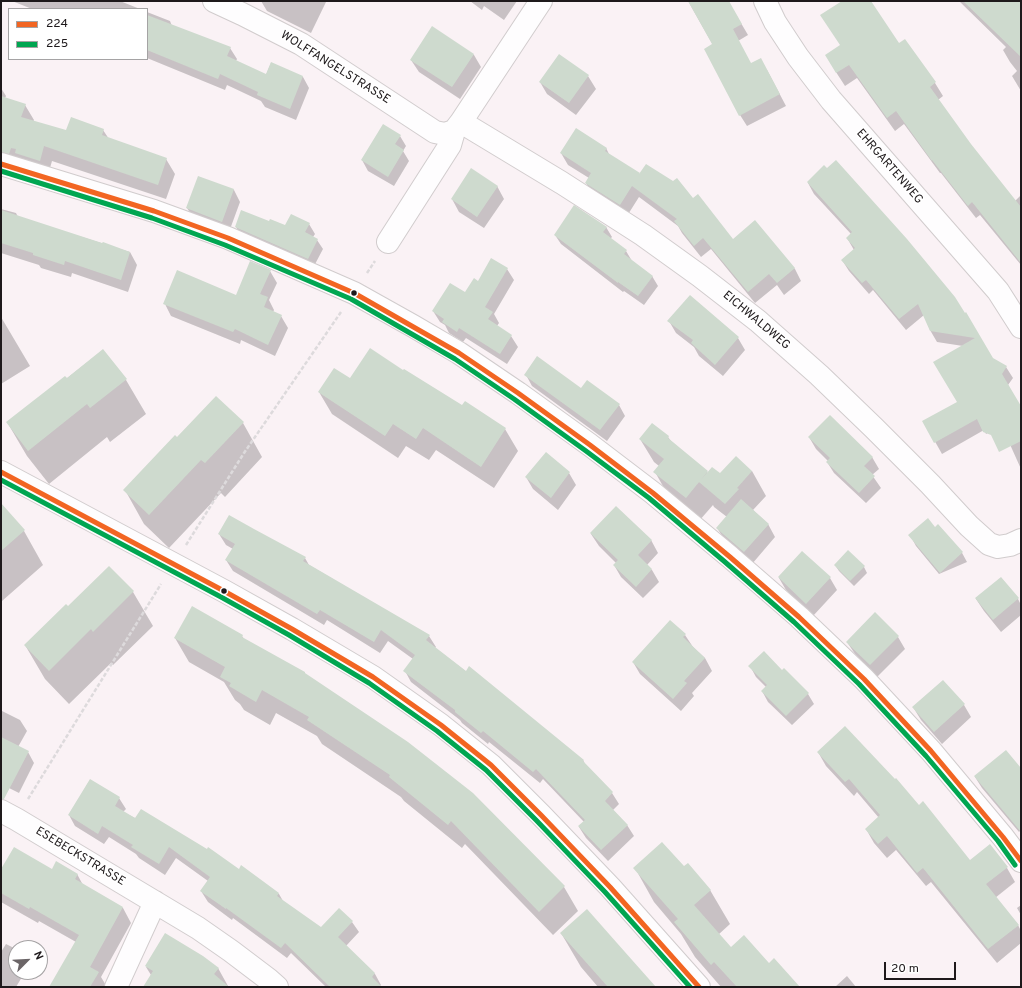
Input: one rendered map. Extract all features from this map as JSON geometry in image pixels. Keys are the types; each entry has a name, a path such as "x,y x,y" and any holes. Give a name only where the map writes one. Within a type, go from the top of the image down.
{"street":[{"name":"WOLFFANGELSTRASSE","path":"214,1 301,44 435,132 445,134 458,126"},
{"path":"388,242 450,145 458,126 541,1"},
{"name":"EHRGARTENWEG","path":"766,1 775,22 798,57 831,100 998,291 1021,327"},
{"name":"EICHWALDWEG","path":"458,126 562,183 644,235 758,321 819,375 869,423 988,544 998,547 1010,545 1021,540"},
{"path":"1,164 154,211 228,238 354,293 459,353 518,393 596,449 652,493 736,562 799,617 864,679 931,751 1003,837 1021,861"},
{"path":"1,472 292,629 373,677 441,725 491,765 541,815 610,887 699,987"},
{"name":"ESEBECKSTRASSE","path":"6,816 198,928 231,951 277,987"},
{"path":"116,987 155,902"}],"path":[{"path":"6,816 174,564 244,453 388,242"}],"building":[{"path":"688,1 729,1 742,24 733,29 751,63 761,58 780,94 739,116 704,49 712,44"},
{"path":"842,1 871,1 899,43 905,39 936,82 930,87 971,144 1021,207 1021,263 972,202 968,206 932,161 896,111 887,118 849,65 836,73 825,55 840,45 820,15"},
{"path":"963,1 1021,1 1021,57"},
{"path":"148,15 231,47 227,56 266,74 271,62 303,76 290,109 257,95 258,92 220,74 218,79 148,50"},
{"path":"432,26 474,54 452,87 410,60"},
{"path":"559,54 589,75 569,103 539,82"},
{"path":"1,96 26,104 21,117 66,130 71,117 104,129 102,135 167,158 158,185 44,146 40,161 15,153 16,149 11,148 9,154 1,152"},
{"path":"383,124 401,135 395,144 404,150 388,177 361,160"},
{"path":"576,128 607,148 605,151 640,173 646,164 673,181 677,178 693,198 698,194 733,239 755,220 795,268 777,283 769,274 748,292 703,238 694,246 674,221 677,219 632,186 620,205 585,183 591,173 560,153"},
{"path":"836,160 907,239 955,297 965,313 966,312 993,358 1007,366 1002,374 1021,406 1021,441 999,452 991,435 983,432 977,419 934,443 922,421 957,402 933,362 975,338 930,331 918,304 899,319 866,280 862,283 841,260 855,248 846,238 852,232 807,182 824,165 827,168"},
{"path":"471,168 498,186 477,217 451,199"},
{"path":"198,176 234,189 222,222 186,208"},
{"path":"574,205 607,227 603,232 627,250 624,254 653,276 638,296 618,283 554,235"},
{"path":"1,210 130,252 121,280 65,261 64,265 1,243"},
{"path":"241,210 269,221 270,219 285,225 291,214 310,223 305,232 318,239 308,259 235,227"},
{"path":"491,258 508,268 485,307 493,312 488,319 512,335 500,354 459,328 457,332 442,322 444,319 432,311 450,283 465,292 474,278 478,281"},
{"path":"250,261 271,270 260,294 268,297 264,307 282,315 268,345 235,329 233,332 163,304 177,270 236,295"},
{"path":"690,295 739,337 715,365 691,343 693,340 667,321"},
{"path":"370,348 403,370 404,369 462,405 465,401 506,428 481,467 423,428 416,439 393,424 385,436 318,392 334,368 350,378"},
{"path":"103,349 127,379 90,408 87,404 28,451 6,422 65,376 67,378"},
{"path":"537,356 581,388 587,380 620,404 600,430 524,375"},
{"path":"216,396 244,422 205,463 201,460 149,515 123,490 175,435 177,437"},
{"path":"830,415 873,457 864,466 875,476 859,493 826,462 830,458 808,437"},
{"path":"652,423 708,471 686,498 653,472 664,459 639,439"},
{"path":"546,452 570,472 551,498 525,477"},
{"path":"736,456 752,471 737,488 739,489 725,504 699,482 712,467 720,473"},
{"path":"741,499 769,524 744,552 716,528"},
{"path":"1,503 25,530 1,551"},
{"path":"616,506 652,540 638,555 652,569 636,587 613,565 618,560 590,533"},
{"path":"229,515 306,557 303,561 430,635 426,640 466,671 469,666 584,760 583,761 613,792 605,801 628,825 601,850 578,826 585,820 536,769 533,772 483,731 481,733 455,712 455,710 403,671 415,655 381,630 374,642 320,610 317,614 225,560 235,544 218,534"},
{"path":"928,518 935,527 938,524 963,552 940,573 908,535"},
{"path":"848,550 865,566 850,581 834,565"},
{"path":"802,551 831,577 806,604 778,577"},
{"path":"109,566 134,591 93,632 91,629 49,671 24,645 66,604 68,606"},
{"path":"1001,577 1019,598 993,620 975,598"},
{"path":"192,606 243,635 242,637 305,672 408,742 473,793 565,886 539,912 451,821 448,825 389,777 390,775 307,720 309,717 262,690 256,702 229,686 231,683 220,677 225,667 174,638"},
{"path":"875,612 899,636 870,665 846,642"},
{"path":"670,620 686,634 683,637 705,658 684,681 687,683 673,699 632,662"},
{"path":"764,651 782,670 784,668 809,693 786,716 761,691 767,685 748,666"},
{"path":"943,680 965,704 934,732 912,707"},
{"path":"845,726 895,779 896,778 919,805 923,801 970,860 990,844 1008,867 986,884 1019,925 988,949 923,868 917,873 887,836 878,844 865,829 880,815 849,779 845,782 817,752"},
{"path":"1,737 29,751 4,799 1,799"},
{"path":"1006,750 1021,768 1021,832 974,776"},
{"path":"90,779 120,797 115,806 135,818 141,809 207,849 208,847 239,869 241,865 279,893 277,896 321,927 339,908 353,921 338,937 375,973 372,977 382,987 330,987 285,943 281,948 200,891 210,877 169,847 159,864 131,847 133,845 102,826 98,834 68,815"},
{"path":"662,842 684,866 688,863 711,890 694,905 731,947 744,935 769,963 774,958 800,987 737,987 714,962 711,965 674,922 678,919 633,868"},
{"path":"14,847 52,869 56,861 78,874 75,879 123,907 90,967 99,972 90,987 49,987 79,935 30,907 29,909 1,893 1,869"},
{"path":"587,909 656,987 608,987 560,933"},
{"path":"165,933 203,956 219,968 214,974 229,987 143,987 153,971 145,966"}],"transit line":[{"name":"224","path":"1,164 154,211 228,238 354,293 459,353 518,393 653,493 799,617 864,679 931,751 1003,837 1021,861"},
{"name":"225","path":"1,171 152,218 225,245 351,299 455,359 514,399 649,498 794,622 859,684 926,756 998,841 1015,865"},
{"name":"224","path":"1,472 292,629 373,677 441,725 491,765 541,815 610,887 699,987"},
{"name":"225","path":"1,480 221,597 289,635 369,683 437,731 486,770 536,820 605,892 690,987"}]}
